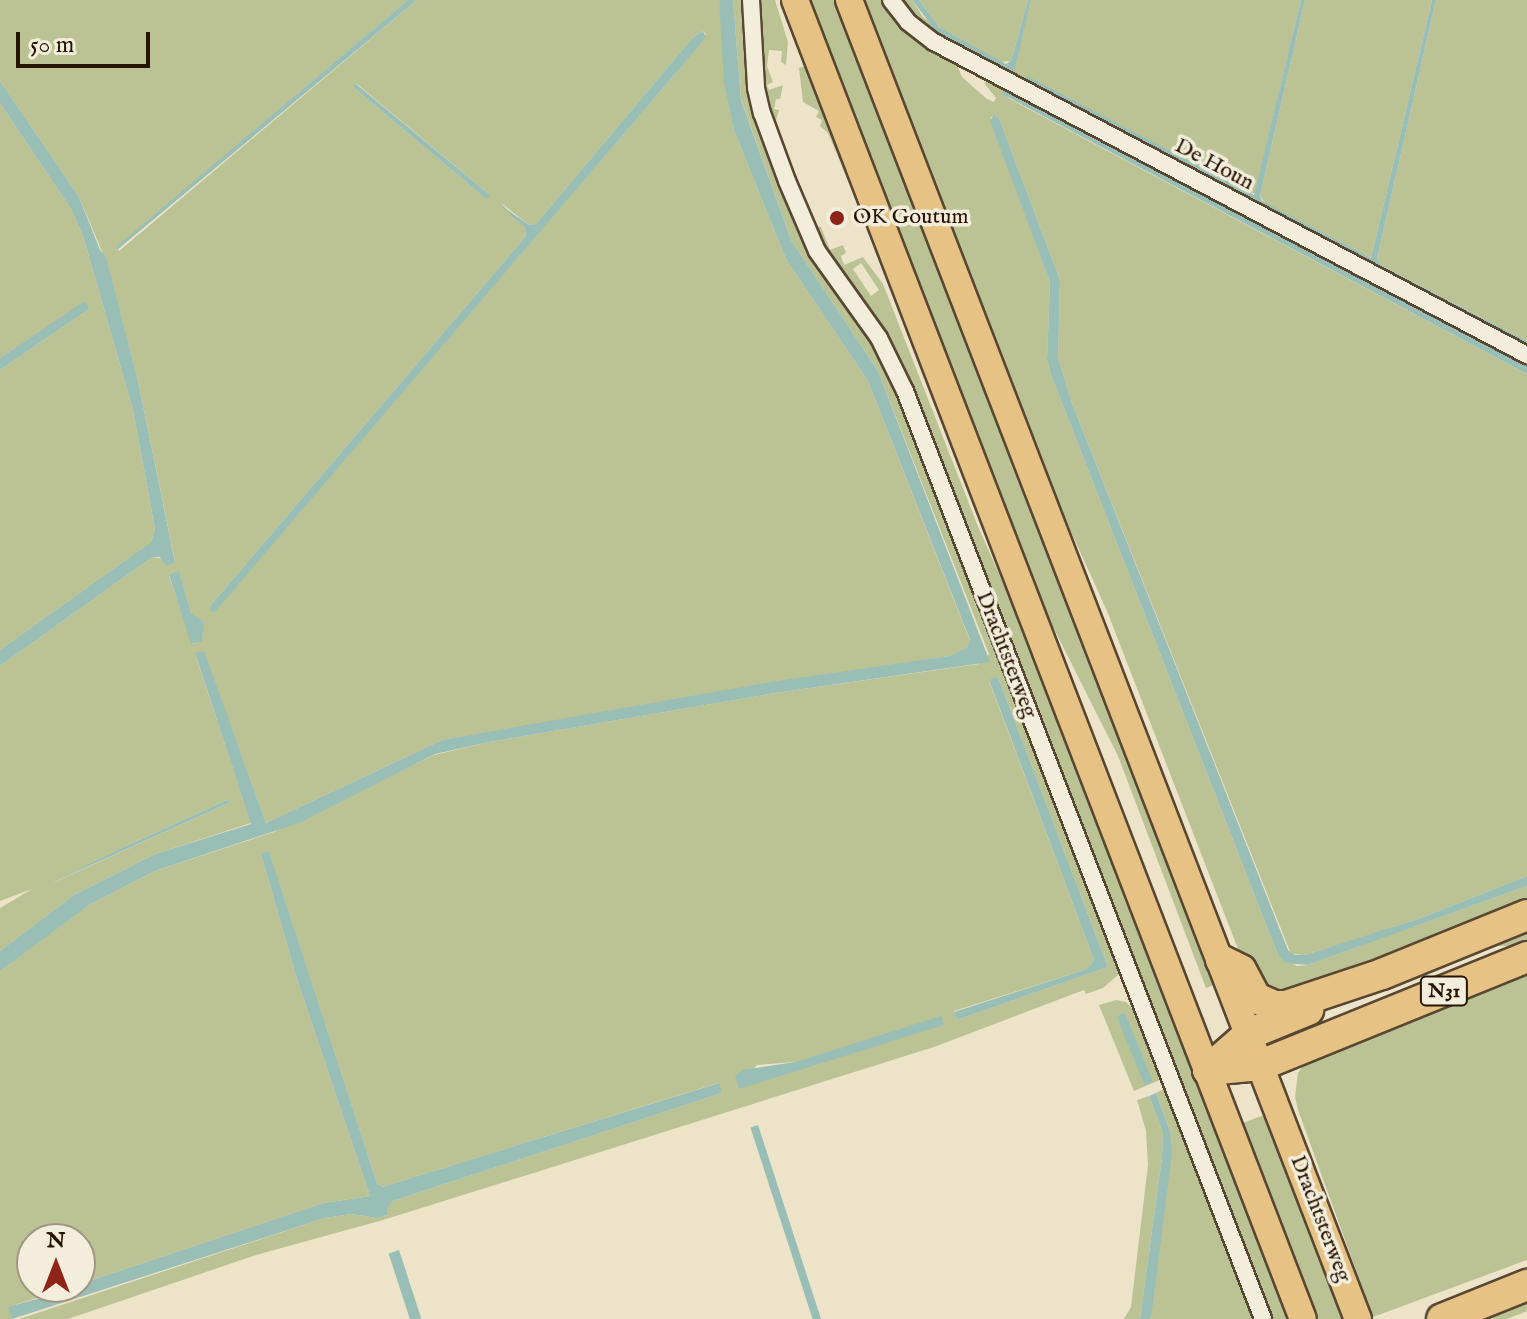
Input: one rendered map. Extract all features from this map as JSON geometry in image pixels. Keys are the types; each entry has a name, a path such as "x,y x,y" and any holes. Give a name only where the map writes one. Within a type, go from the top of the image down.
{"highway":[{"name":"N31","path":"1221,960 1241,970 1256,998 1275,1006 1302,1002 1356,980 1382,974 1527,915"},
{"name":"N31","path":"1261,1065 1527,957"},
{"name":"N31","path":"1249,1034 1360,989 1382,974"},
{"path":"1208,1070 1249,1034"},
{"path":"1208,1070 1261,1065"},
{"path":"1442,1319 1527,1285"}],"main road":[{"name":"Drachtsterweg","path":"795,0 1303,1319"},
{"name":"Drachtsterweg","path":"849,0 1358,1319"}],"street":[{"name":"Drachtsterweg","path":"751,0 756,88 787,181 817,251 879,338 905,391 1263,1319"},
{"name":"De Houn","path":"891,0 921,34 961,57 1527,355"}],"green space":[{"path":"0,0 408,0 117,247 119,251 417,0 719,0 734,130 786,259 868,381 970,641 968,648 949,656 442,740 266,823 237,743 195,654 251,823 155,854 74,895 0,951 0,908 32,889 0,901 0,666 152,557 175,561 138,381 107,263 79,197 0,81","holes":["703,31 706,34 682,66 213,613 210,606 526,236 525,228 501,203 529,225 536,224 693,37","357,84 490,197 485,198 353,87","179,572 191,613 203,622 202,640 192,644 169,576","227,800 231,802 50,884"]},
{"path":"733,0 744,0 781,183 887,366 1119,974 1103,988 1086,994 1084,990 934,1047 383,1220 256,1255 68,1319 19,1319 67,1303 96,1303 96,1294 325,1218 351,1214 377,1218 387,1215 386,1208 393,1201 722,1093 718,1083 382,1187 377,1183 269,852 261,854 296,976 370,1196 324,1203 96,1279 96,1223 16,1223 16,1303 21,1303 9,1307 12,1319 0,1319 0,971 89,905 155,871 274,832 434,755 489,742 775,693 979,664 989,654 878,371 791,240 741,99","holes":["998,677 1108,967 957,1020 954,1011 1087,969 1094,960 989,681","845,1047 740,1088 757,1065 795,1062"]},
{"path":"757,0 775,0 788,42 786,65 781,62 782,51 769,50 767,66 773,82 767,85 769,90 783,85 780,99 776,99 774,109 779,110 774,127 763,89"},
{"path":"805,0 839,0 1219,983 1206,988 1118,756 1024,569"},
{"path":"859,0 885,0 955,61 962,77 987,99 994,102 996,98 984,83 992,80 1527,359 1527,366 1006,90 1008,98 1527,374 1527,876 1418,919 1305,955 1291,954 1072,403 1058,358 1060,280 999,118 991,117 1050,282 1047,359 1051,375 1278,955 1297,966 1308,965 1527,886 1527,904 1302,996 1276,995 1245,967 1107,611 1032,446"},
{"path":"897,0 912,0 923,17 998,67 1014,67 1031,0 1301,0 1255,193 1244,193 1027,77 1242,198 936,39"},
{"path":"919,0 1028,0 1011,61 1001,62 939,27"},
{"path":"1305,0 1432,0 1371,258 1266,205 1260,196"},
{"path":"1436,0 1527,0 1527,341 1382,266 1377,259"},
{"path":"810,64 877,249 828,133 820,126 822,120 816,117 819,111 803,102 799,68"},
{"path":"0,103 71,209 83,236 133,410 155,529 151,542 0,650 0,370 89,309 85,302 0,358"},
{"path":"778,130 816,226 821,227 830,250 843,245 846,253 841,256 844,265 863,257 883,284 977,524 1054,699 1292,1319 1269,1319 904,372 817,235 775,131","holes":["861,263 879,290 871,296 853,269"]},
{"path":"1313,927 1527,927 1527,946 1313,946"},
{"path":"1527,968 1527,1260 1373,1317 1298,1110 1295,1097 1298,1073 1305,1063"},
{"path":"1116,1000 1126,1002 1139,1015 1162,1079 1134,1091 1099,1005"},
{"path":"1166,1088 1256,1319 1150,1319 1170,1131 1156,1093"},
{"path":"1149,1096 1163,1133 1162,1157 1140,1319 1124,1319 1131,1307 1148,1165 1146,1131 1137,1100"},
{"path":"1269,1113 1348,1319 1314,1319 1239,1124"},
{"path":"1527,1294 1527,1311 1507,1319 1465,1319"}],"water":[{"path":"408,0 417,0 117,250 116,247"},
{"path":"719,0 733,0 741,100 791,240 878,371 990,662 775,693 435,754 299,823 155,871 89,905 0,971 0,951 74,895 155,854 251,824 195,653 204,651 266,823 442,740 771,682 949,656 967,648 970,640 868,381 786,259 734,130 724,82"},
{"path":"912,0 919,0 939,27 1006,64 1011,61 1028,0 1031,0 1014,73 936,31"},
{"path":"1301,0 1305,0 1260,196 1262,201 1371,258 1432,0 1436,0 1377,259 1382,266 1527,341 1527,347 1026,80 1027,76 1254,195"},
{"path":"703,31 706,37 682,66 214,613 211,611 210,606 526,236 525,228 499,204 529,225 536,224 693,37"},
{"path":"0,81 79,197 100,250 106,257 138,381 175,562 166,566 160,557 152,557 0,666 0,650 151,542 155,529 133,410 83,236 71,209 0,103"},
{"path":"356,84 490,198 485,198 353,87"},
{"path":"1006,90 1527,366 1527,374 1002,94"},
{"path":"994,115 999,118 1060,280 1058,358 1072,403 1288,950 1295,955 1305,955 1418,919 1527,876 1527,886 1308,965 1285,963 1278,955 1051,375 1047,359 1050,282 990,121"},
{"path":"85,301 89,309 0,370 0,358"},
{"path":"179,571 191,613 204,622 202,641 191,644 169,575"},
{"path":"998,677 1108,967 957,1020 954,1012 1087,969 1094,960 989,680"},
{"path":"227,800 231,802 49,884 115,851"},
{"path":"269,851 377,1183 382,1187 719,1083 722,1093 393,1201 387,1208 387,1215 377,1218 351,1214 325,1218 96,1292 96,1279 324,1203 370,1196 296,976 261,854"},
{"path":"1125,1013 1153,1082 1144,1085 1117,1016"},
{"path":"941,1016 944,1025 739,1089 735,1076 743,1070 795,1062"},
{"path":"1156,1093 1170,1131 1172,1154 1152,1310 1150,1319 1140,1319 1162,1157 1163,1133 1149,1096"},
{"path":"758,1125 821,1319 813,1319 750,1127"},
{"path":"399,1250 421,1318 410,1319 389,1253"},
{"path":"22,1303 62,1303 12,1319 8,1307"}],"place":[{"name":"OK Goutum","path":"837,218"}]}
